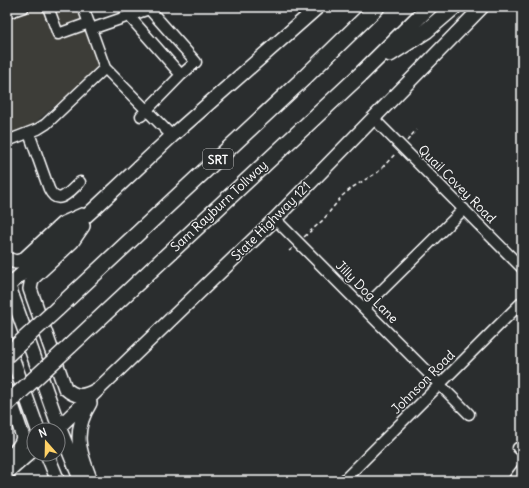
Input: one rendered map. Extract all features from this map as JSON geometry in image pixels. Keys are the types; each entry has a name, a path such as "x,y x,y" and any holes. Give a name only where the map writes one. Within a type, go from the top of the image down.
{"highway":[{"path":"304,78 364,7"},
{"name":"SRT","path":"7,355 304,78 377,7"},
{"name":"Sam Rayburn Tollway","path":"7,404 360,75 429,7"},
{"path":"360,75 426,31 454,7"}],"main road":[{"path":"56,422 8,285 94,209 172,136 318,7"},
{"name":"State Highway 121","path":"65,422 275,219 482,7"},
{"path":"7,259 16,262 23,260 62,224 94,209"},
{"path":"94,209 72,242 32,279 30,290 66,388 72,393 81,396 87,395 100,388"},
{"path":"7,343 35,422"},
{"path":"91,481 80,450 79,433 84,413 100,388"},
{"path":"7,390 23,437 18,448 7,458"},
{"path":"66,447 81,481"},
{"path":"7,473 26,456"},
{"path":"51,462 58,481"}],"street":[{"path":"7,13 24,7"},
{"path":"48,7 58,34 129,16 149,9 196,62 181,75 144,114"},
{"path":"83,7 105,68 144,114 172,136"},
{"path":"129,16 181,75"},
{"path":"7,141 29,133 46,124 105,68"},
{"name":"Quail Covey Road","path":"373,118 522,268"},
{"path":"29,133 49,189 54,196 57,198 63,197 80,182"},
{"path":"364,308 464,209"},
{"name":"Jilly Dog Lane","path":"275,219 469,414"},
{"name":"Johnson Road","path":"343,481 522,302"},
{"path":"513,481 522,469"}],"path":[{"path":"405,143 416,130"},
{"path":"302,239 323,220 342,196 353,187 378,172 399,150"}],"shaded area":[{"path":"7,7 77,7 99,68 31,126 7,135"}]}
